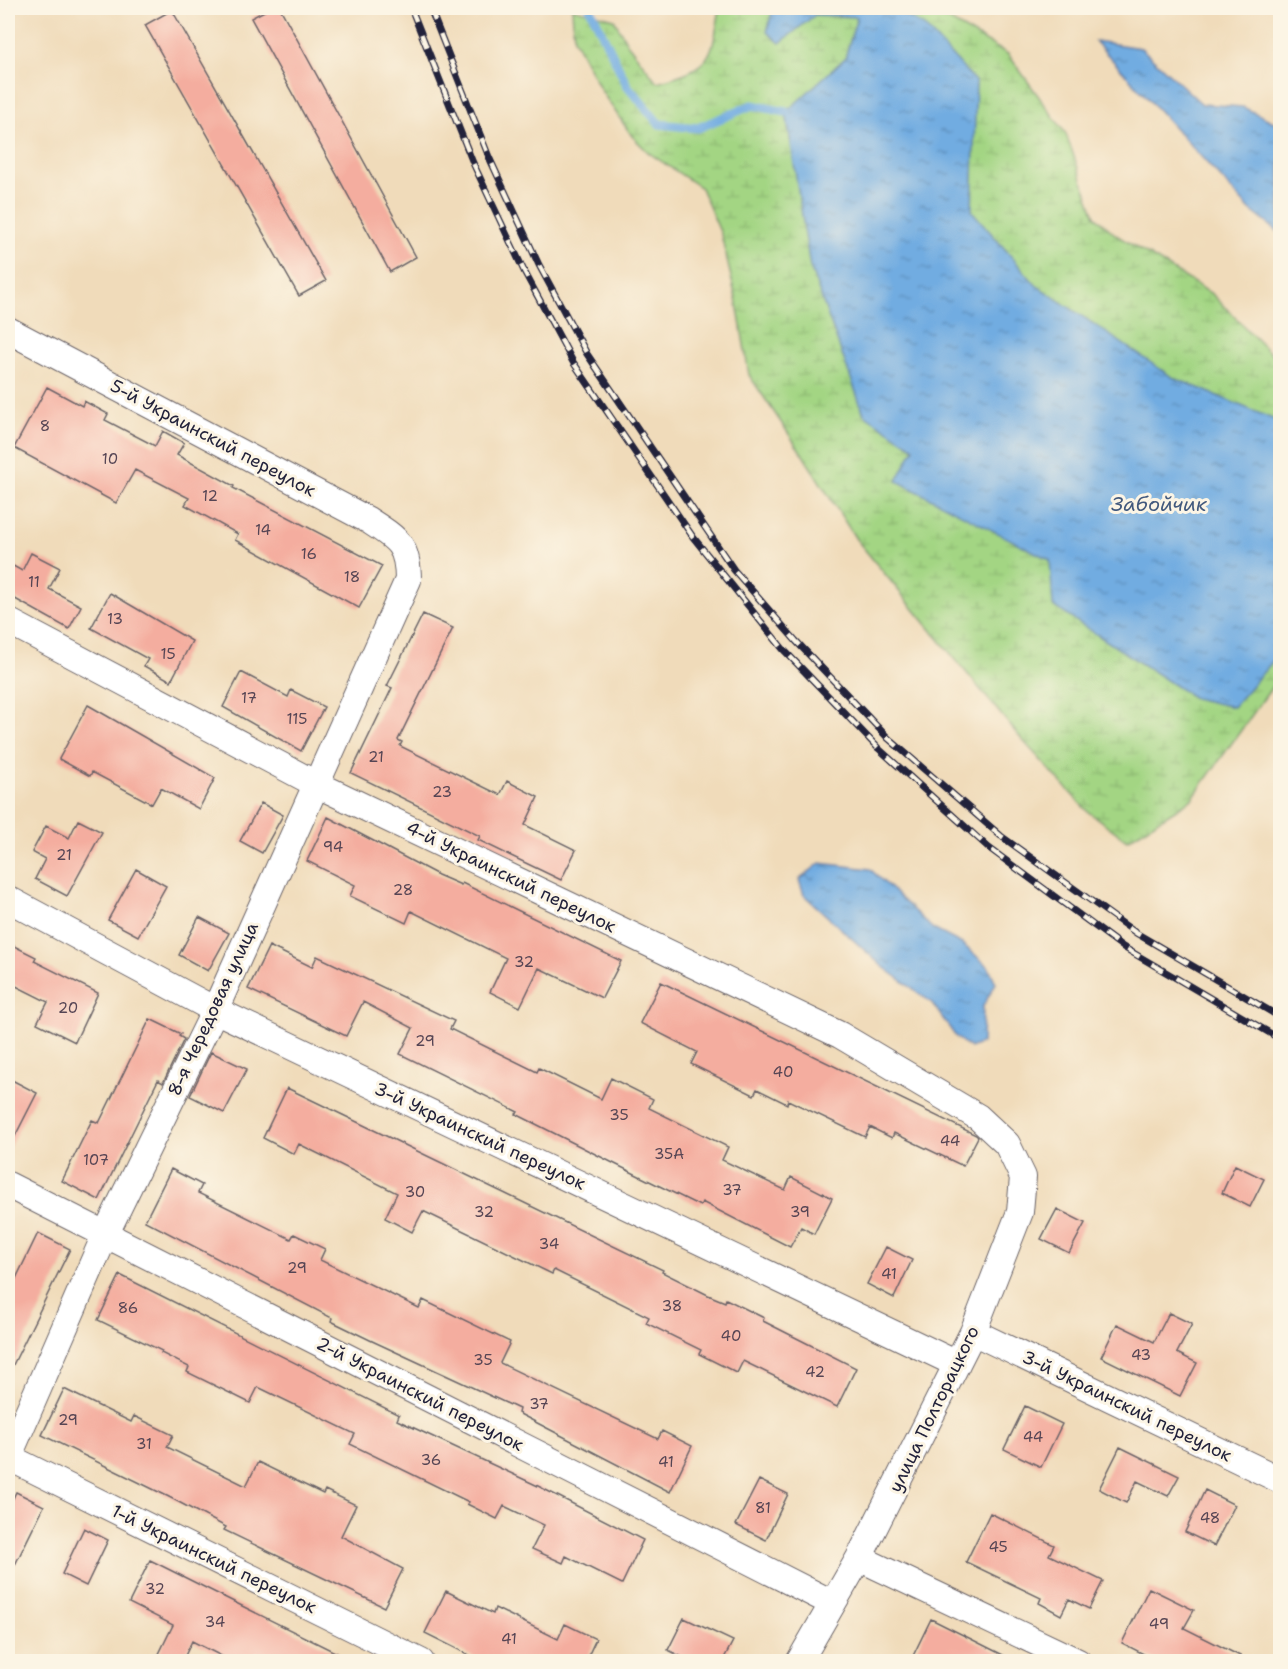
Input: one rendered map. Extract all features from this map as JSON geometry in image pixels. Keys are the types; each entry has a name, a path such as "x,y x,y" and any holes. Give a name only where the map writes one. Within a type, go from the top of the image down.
{"street":[{"name":"5-й Украинский переулок","path":"8,330 368,520 396,538 408,558"},
{"name":"8-я Чередовая улица","path":"8,1458 105,1235 215,1010 408,580 408,558"},
{"name":"4-й Украинский переулок","path":"8,621 316,784 840,1035 978,1118 1007,1144"},
{"name":"3-й Украинский переулок","path":"8,899 215,1010 957,1364"},
{"name":"улица Полторацкого","path":"799,1662 860,1558 973,1332 1020,1212 1023,1178 1007,1144"},
{"name":"2-й Украинский переулок","path":"8,1185 832,1603"},
{"name":"3-й Украинский переулок","path":"973,1332 1281,1480"},
{"name":"1-й Украинский переулок","path":"8,1458 421,1662"},
{"path":"860,1558 1078,1662"}],"green space":[{"path":"572,8 614,19 627,43 657,82 689,72 706,59 711,51 720,8 928,8 1008,54 1066,134 1095,216 1116,235 1212,294 1280,363 1280,676 1191,800 1127,840 1087,811 1018,735 856,539 749,375 737,303 721,234 701,188 649,153 632,136 602,92 574,39"}],"water":[{"name":"Забойчик","path":"773,8 893,8 924,26 976,82 972,211 1036,285 1172,377 1280,422 1280,653 1233,707 1194,698 1053,606 1050,560 897,481 914,448 864,414 810,267 786,112 845,58 857,17 815,15 780,43 767,32"},
{"path":"1095,41 1141,48 1202,104 1243,107 1280,125 1280,233 1250,210"},
{"path":"820,863 870,869 933,929 962,944 988,966 996,983 983,1006 982,1043 970,1048 956,1037 932,1003 882,966 804,895 799,880"}],"building":[{"path":"270,8 280,8 416,257 390,272 251,18"},
{"path":"172,10 326,281 299,296 145,25"},
{"path":"47,387 82,406 84,401 108,414 105,420 155,446 163,431 184,443 177,455 234,486 233,488 382,566 359,608 235,540 238,534 185,505 189,498 135,470 116,503 14,448"},
{"path":"31,553 60,568 49,589 81,606 69,629 8,595 8,563 22,571"},
{"path":"110,593 192,641 171,681 144,666 148,659 91,628"},
{"path":"423,614 453,628 398,740 402,742 400,746 500,795 507,781 538,797 525,825 576,850 561,880 478,840 480,836 351,773 392,688 387,686"},
{"path":"241,672 288,697 291,690 324,707 301,751 223,707"},
{"path":"88,705 215,778 199,809 161,788 152,804 92,772 90,776 59,759"},
{"path":"261,803 283,815 262,853 240,841"},
{"path":"328,817 438,875 461,885 462,883 621,961 602,998 539,968 520,1007 490,992 506,958 411,911 406,923 350,896 355,885 307,861"},
{"path":"78,820 102,832 67,896 35,879 45,859 32,852 46,826 69,838"},
{"path":"136,869 166,886 138,936 108,920"},
{"path":"199,917 229,933 208,971 179,955"},
{"path":"8,943 36,957 34,961 98,993 75,1042 37,1023 48,1002 8,982"},
{"path":"269,946 312,967 317,956 454,1021 450,1029 537,1072 539,1068 601,1099 611,1078 653,1099 649,1108 728,1147 722,1160 785,1190 791,1177 832,1198 814,1234 801,1227 790,1247 702,1202 700,1206 617,1165 516,1114 518,1112 400,1054 413,1028 363,1002 346,1036 248,989"},
{"path":"661,982 976,1135 978,1137 963,1166 894,1133 892,1138 870,1127 865,1137 788,1100 787,1104 757,1089 754,1095 691,1064 697,1052 640,1023"},
{"path":"150,1019 181,1034 179,1036 184,1039 163,1083 158,1080 99,1200 62,1181 92,1120 99,1123"},
{"path":"211,1052 247,1069 224,1113 190,1096"},
{"path":"8,1078 37,1093 8,1150"},
{"path":"287,1088 663,1270 662,1272 708,1295 725,1302 726,1299 764,1318 763,1321 856,1368 837,1407 743,1361 737,1373 699,1354 701,1350 646,1323 649,1317 554,1270 552,1274 423,1211 412,1232 385,1218 397,1193 299,1144 294,1154 263,1138"},
{"path":"1235,1165 1264,1179 1250,1207 1222,1193"},
{"path":"171,1169 202,1185 198,1193 291,1239 294,1234 325,1249 320,1260 419,1308 423,1300 510,1342 500,1363 658,1439 662,1431 692,1446 670,1492 518,1413 519,1409 331,1321 332,1318 145,1221"},
{"path":"1057,1209 1085,1223 1069,1253 1041,1239"},
{"path":"38,1233 70,1249 8,1375 8,1295"},
{"path":"886,1247 912,1260 894,1298 867,1284"},
{"path":"120,1275 399,1415 397,1420 538,1486 643,1540 622,1584 566,1556 563,1563 532,1549 544,1525 504,1506 497,1519 467,1504 469,1502 350,1444 355,1434 258,1387 250,1403 187,1372 189,1367 161,1353 162,1351 98,1320"},
{"path":"1169,1313 1192,1324 1177,1353 1197,1363 1180,1396 1101,1357 1117,1324 1154,1342"},
{"path":"64,1389 131,1422 134,1416 173,1435 167,1447 246,1486 258,1462 323,1494 325,1490 356,1505 341,1536 403,1569 384,1607 224,1530 226,1527 169,1497 42,1435"},
{"path":"1025,1406 1062,1424 1041,1467 1004,1449"},
{"path":"1120,1447 1179,1476 1168,1496 1137,1481 1126,1503 1099,1489"},
{"path":"759,1480 788,1494 766,1540 736,1525"},
{"path":"1205,1490 1235,1505 1214,1546 1185,1532"},
{"path":"16,1492 44,1506 8,1579 8,1509"},
{"path":"990,1513 1054,1545 1049,1555 1103,1581 1089,1609 1069,1599 1061,1615 1039,1603 1041,1598 966,1562"},
{"path":"84,1528 108,1540 86,1586 62,1574"},
{"path":"150,1560 355,1662 233,1662 192,1641 182,1662 155,1662 173,1625 129,1603"},
{"path":"1149,1588 1194,1610 1184,1628 1252,1662 1159,1662 1122,1643"},
{"path":"446,1591 493,1614 495,1608 558,1639 565,1624 596,1639 589,1654 604,1662 483,1662 425,1633"},
{"path":"684,1618 733,1641 722,1662 692,1662 668,1650"},
{"path":"931,1619 1017,1662 910,1662"}],"waterway":[{"path":"590,8 627,85 659,124 698,128 752,105 786,112"}],"railway":[{"path":"411,8 473,163 524,271 573,362 693,537 783,649 878,748 989,848 1123,947 1280,1039"},
{"path":"430,8 489,157 539,265 587,354 734,570 796,641 888,738 1001,836 1136,933 1280,1017"}]}
